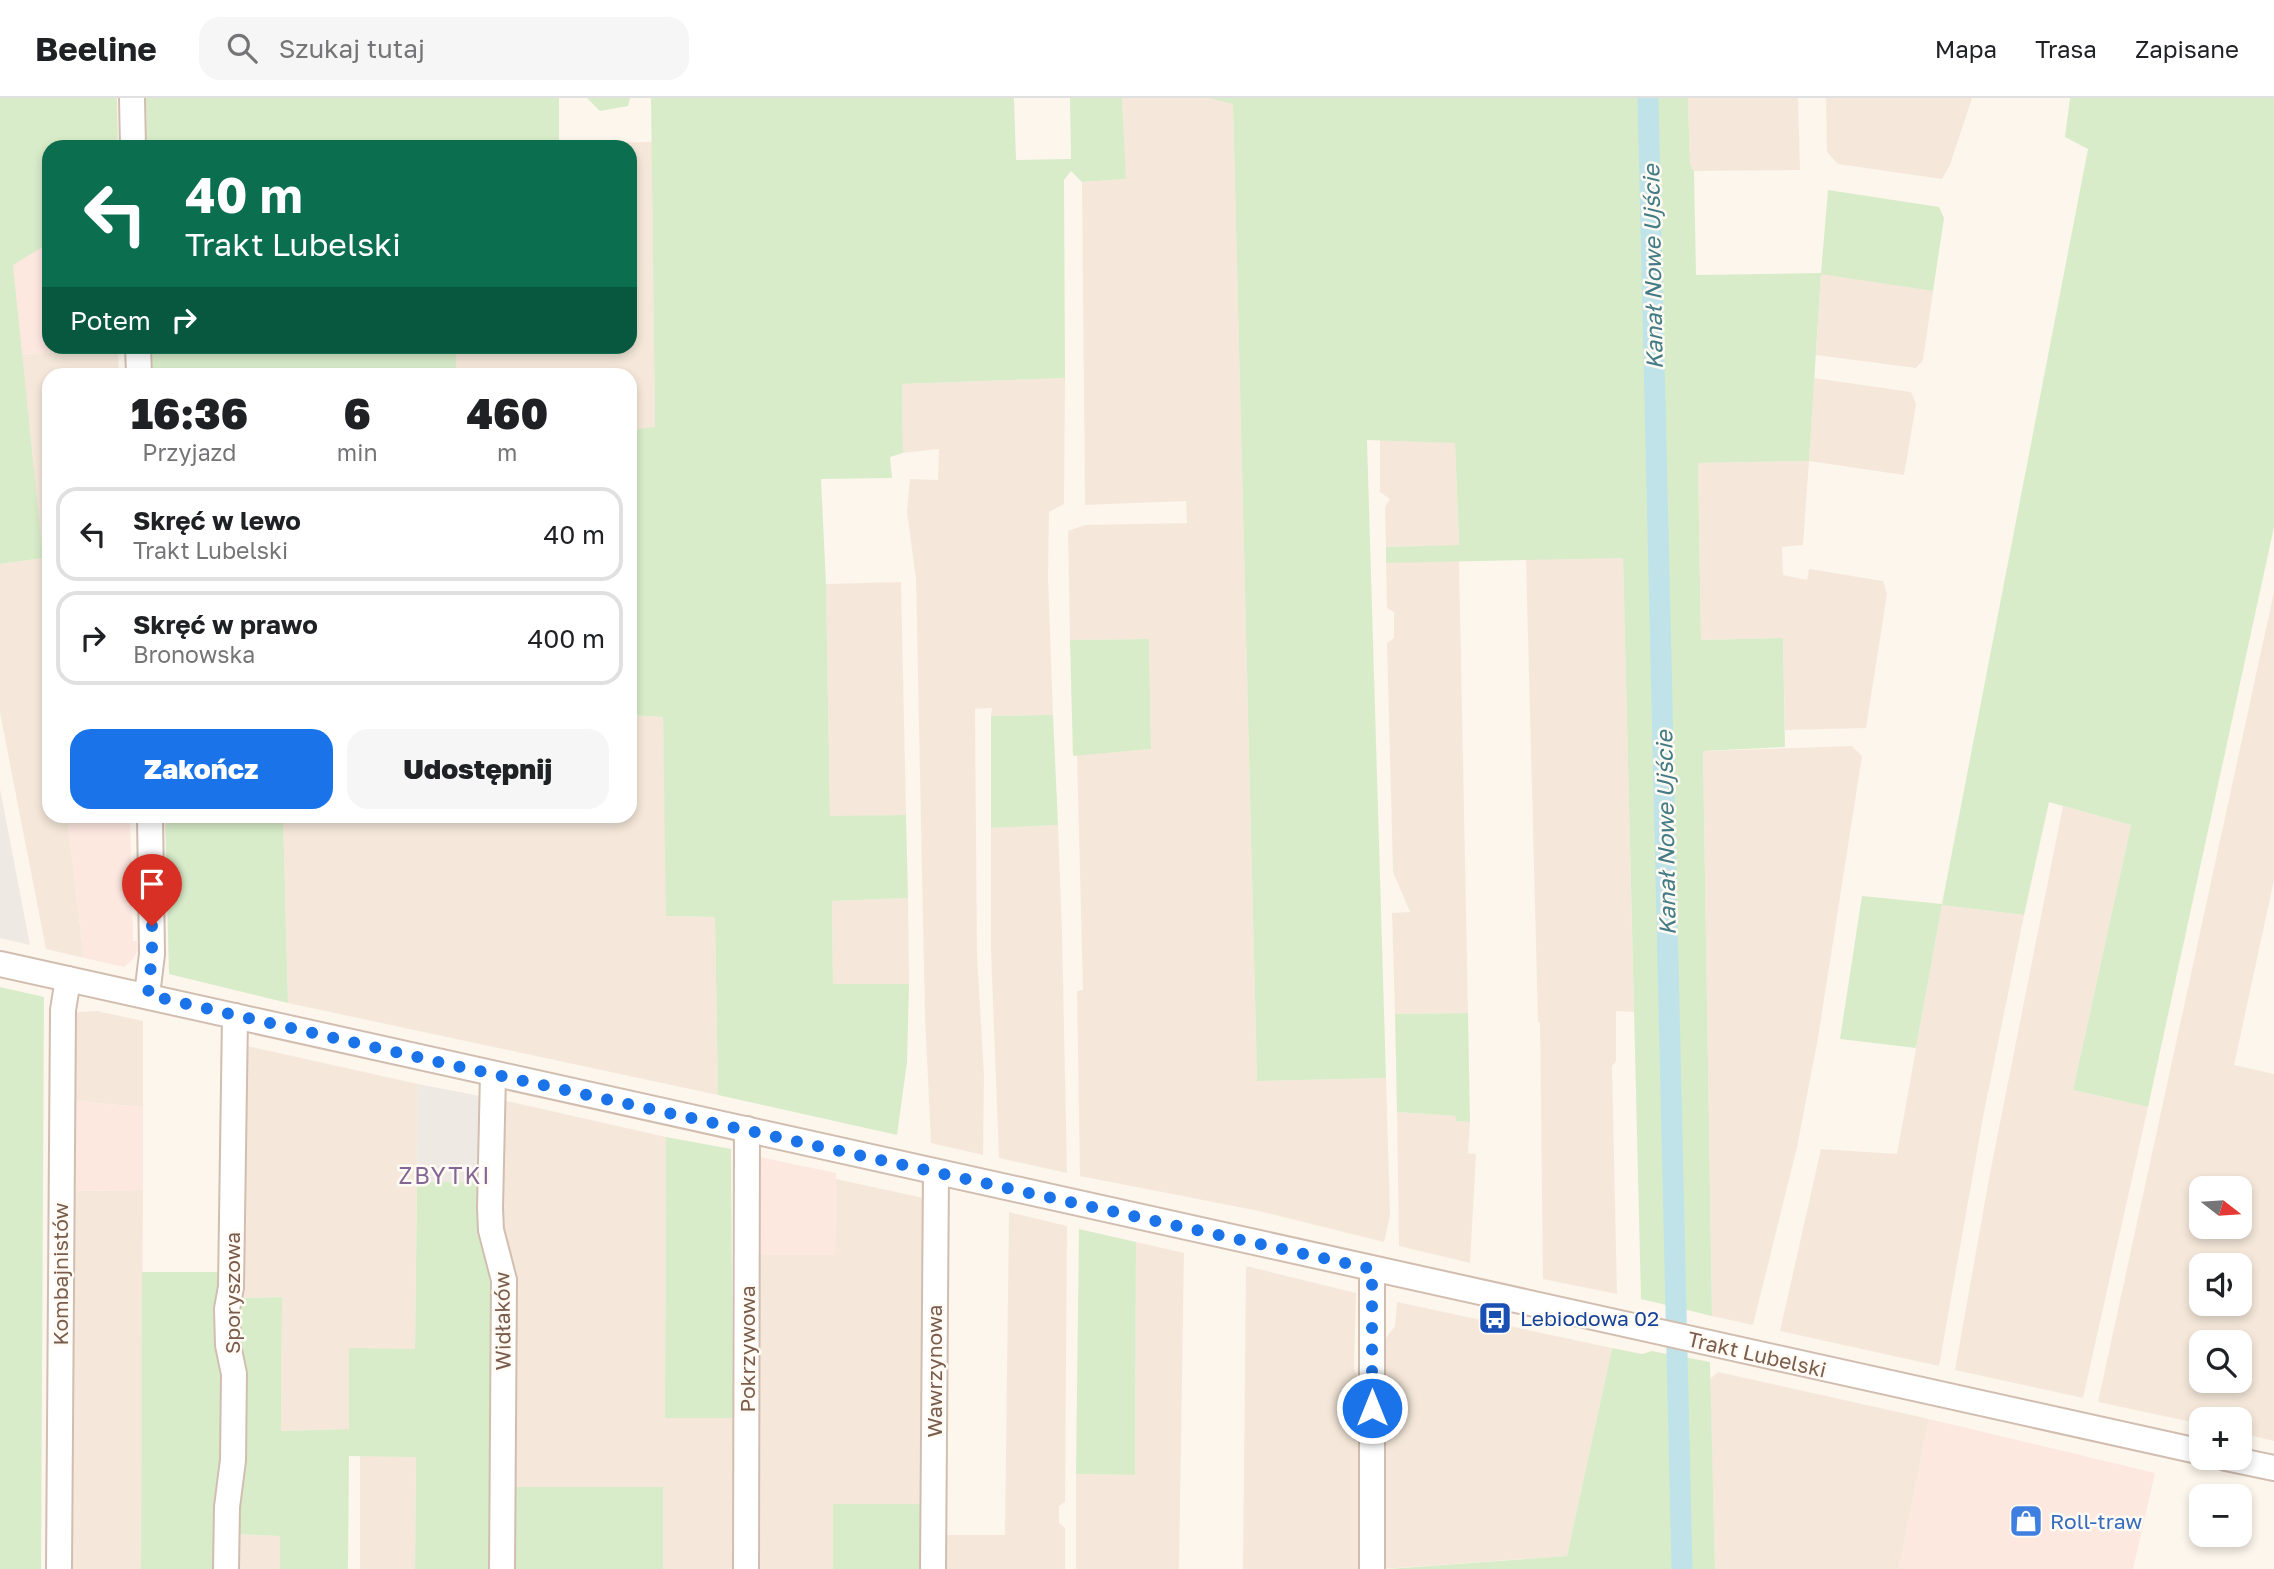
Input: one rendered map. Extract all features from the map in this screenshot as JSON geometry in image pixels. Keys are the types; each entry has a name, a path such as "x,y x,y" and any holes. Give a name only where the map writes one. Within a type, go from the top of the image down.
{"street":[{"path":"132,98 133,140"},
{"path":"148,995 152,954 150,823"},
{"name":"Trakt Lubelski","path":"0,964 2189,1449"},
{"name":"Kombajnistów","path":"59,1569 63,1010 68,979"},
{"name":"Sporyszowa","path":"226,1569 227,1507 233,1460 233,1374 228,1345 228,1309 231,1287 235,1016"},
{"name":"Widłaków","path":"494,1074 491,1230 504,1280 502,1569"},
{"name":"Pokrzywowa","path":"746,1569 747,1129"},
{"name":"Wawrzynowa","path":"933,1569 936,1172"},
{"path":"1372,1269 1372,1569"},
{"path":"2252,1463 2274,1468"}],"shaded area":[{"path":"1122,98 1209,98 1233,103 1257,1081 1386,1078 1390,1215 1384,1242 1259,1211 1080,1176 1077,991 1083,990 1077,755 1151,749 1149,639 1070,640 1068,531 1085,525 1187,523 1186,501 1085,505 1082,182 1125,179"},
{"path":"1688,98 1798,98 1800,170 1694,171 1690,164"},
{"path":"1826,98 1972,98 1950,165 1942,179 1838,164 1827,152"},
{"path":"637,142 652,142 655,428 637,429 637,368 456,368 456,354 637,354"},
{"path":"42,247 42,353 21,354 12,265"},
{"path":"1821,273 1933,291 1923,360 1916,368 1816,355"},
{"path":"21,354 118,354 119,368 42,368 42,549"},
{"path":"1065,378 1064,504 1049,512 1048,578 1053,715 991,716 992,708 975,709 977,955 984,1076 983,1155 931,1143 925,1017 916,579 907,512 910,479 938,480 939,449 903,453 902,384"},
{"path":"1814,378 1911,392 1916,404 1904,475 1809,461"},
{"path":"1380,439 1455,443 1459,546 1386,547 1385,507 1390,499 1380,492"},
{"path":"1809,461 1803,545 1782,547 1783,575 1807,580 1809,569 1883,581 1887,594 1866,728 1785,730 1783,638 1701,640 1698,463"},
{"path":"42,558 42,823 68,823 84,958 46,949 0,713 0,564"},
{"path":"1623,558 1634,1012 1616,1011 1616,1061 1612,1066 1617,1294 1543,1279 1540,1022 1526,559"},
{"path":"1459,560 1468,1013 1395,1014 1392,913 1410,912 1393,872 1387,643 1394,638 1394,612 1387,608 1386,563"},
{"path":"901,582 906,815 830,817 826,584"},
{"path":"2274,592 2274,880 2234,1065 2274,1074 2274,1441 2252,1436 2252,1407 2189,1407 2189,1421 2098,1402"},
{"path":"637,715 663,717 667,916 715,917 718,1095 288,1003 283,823 637,823"},
{"path":"1852,746 1862,756 1818,1038 1797,1147 1753,1325 1712,1316 1703,751"},
{"path":"0,789 30,945 0,938"},
{"path":"2063,806 2131,825 2073,1090 2148,1107 2083,1398 1955,1370 1990,1173"},
{"path":"68,823 130,823 133,941 137,941 138,950 124,967 84,958"},
{"path":"1058,825 1067,1173 999,1158 991,951 991,828"},
{"path":"908,898 909,984 833,985 832,901"},
{"path":"1942,905 2024,915 1984,1112 1939,1366 1780,1331 1821,1149 1897,1154"},
{"path":"97,1011 143,1021 143,1107 73,1101 76,1012"},
{"path":"238,1044 418,1084 415,1349 349,1429 281,1431 282,1297 238,1298"},
{"path":"418,1084 480,1096 481,1182 417,1182"},
{"path":"502,1100 666,1137 665,1418 733,1418 733,1569 663,1569 663,1487 508,1487 498,1205"},
{"path":"73,1101 143,1107 143,1190 72,1191"},
{"path":"1397,1112 1456,1116 1456,1121 1470,1122 1468,1153 1476,1154 1470,1263 1399,1246"},
{"path":"760,1157 836,1173 835,1255 760,1255"},
{"path":"836,1179 928,1199 925,1504 833,1504 833,1569 760,1569 760,1255 835,1255"},
{"path":"143,1190 141,1569 70,1569 72,1191"},
{"path":"1009,1212 1067,1226 1065,1502 1059,1506 1059,1523 1065,1528 1065,1569 938,1569 938,1535 1005,1535"},
{"path":"1136,1242 1184,1253 1179,1569 1076,1569 1076,1474 1135,1475"},
{"path":"1246,1266 1356,1293 1354,1369 1361,1383 1361,1569 1243,1569"},
{"path":"1397,1302 1612,1348 1567,1556 1381,1569 1383,1342 1395,1326"},
{"path":"1718,1372 1929,1419 1899,1569 1715,1569 1710,1379"},
{"name":"Roll-traw","path":"1929,1419 2155,1473 2133,1569 1899,1569"},
{"path":"360,1456 416,1456 415,1569 360,1569"},
{"path":"230,1534 280,1536 280,1569 230,1569"}],"green space":[{"path":"0,98 117,98 118,140 42,140 42,247 13,265 42,558 0,564"},
{"path":"146,98 559,98 559,140 147,140"},
{"path":"587,98 630,98 628,106 600,111"},
{"path":"651,98 1014,98 1016,160 1071,159 1070,98 1122,98 1126,179 1082,182 1071,171 1064,180 1065,378 902,384 903,453 890,457 892,478 821,479 826,584 830,816 906,815 908,898 832,901 833,984 909,984 907,1062 897,1135 718,1095 715,917 666,916 663,717 637,715 637,429 655,427"},
{"path":"1209,98 1688,98 1690,164 1694,171 1696,275 1821,273 1828,190 1939,207 1944,218 1933,291 1821,274 1809,461 1698,463 1701,640 1783,638 1785,747 1703,751 1712,1316 1641,1299 1623,558 1386,563 1386,547 1459,545 1455,443 1367,440 1386,1078 1257,1081 1233,104"},
{"path":"2070,98 2274,98 2274,527 2148,1107 2073,1090 2131,825 2049,802 2024,915 1942,905 1916,1048 1840,1039 1862,896 1942,904 2088,149 2065,137"},
{"path":"152,354 456,354 456,368 153,368"},
{"path":"1149,639 1151,749 1073,756 1070,640"},
{"path":"1053,715 1058,825 991,828 991,716"},
{"path":"165,823 283,823 288,1003 169,974"},
{"path":"0,987 44,997 41,1569 0,1569"},
{"path":"1468,1013 1470,1122 1456,1121 1456,1116 1397,1112 1395,1014"},
{"path":"666,1137 731,1149 733,1418 665,1418"},
{"path":"417,1182 481,1182 495,1265 494,1569 415,1569 416,1457 349,1456 348,1569 280,1569 280,1536 230,1534 238,1298 282,1297 281,1431 349,1429 349,1348 415,1349"},
{"path":"1079,1229 1136,1242 1135,1475 1076,1474"},
{"path":"142,1272 225,1272 229,1376 220,1569 141,1569"},
{"path":"1612,1348 1642,1354 1652,1351 1710,1362 1715,1569 1388,1569 1567,1556"},
{"path":"508,1487 663,1487 663,1569 507,1569"},
{"path":"833,1504 925,1504 924,1569 833,1569"}],"waterway":[{"name":"Kanał Nowe Ujście","path":"1648,98 1682,1569"}],"place":[{"name":"Lebiodowa 02","path":"1495,1318"},
{"name":"Roll-traw","path":"2026,1521"}],"district":[{"name":"ZBYTKI","path":"445,1175"}],"route":[{"path":"152,926 148,995 1372,1269 1372,1408"}]}
